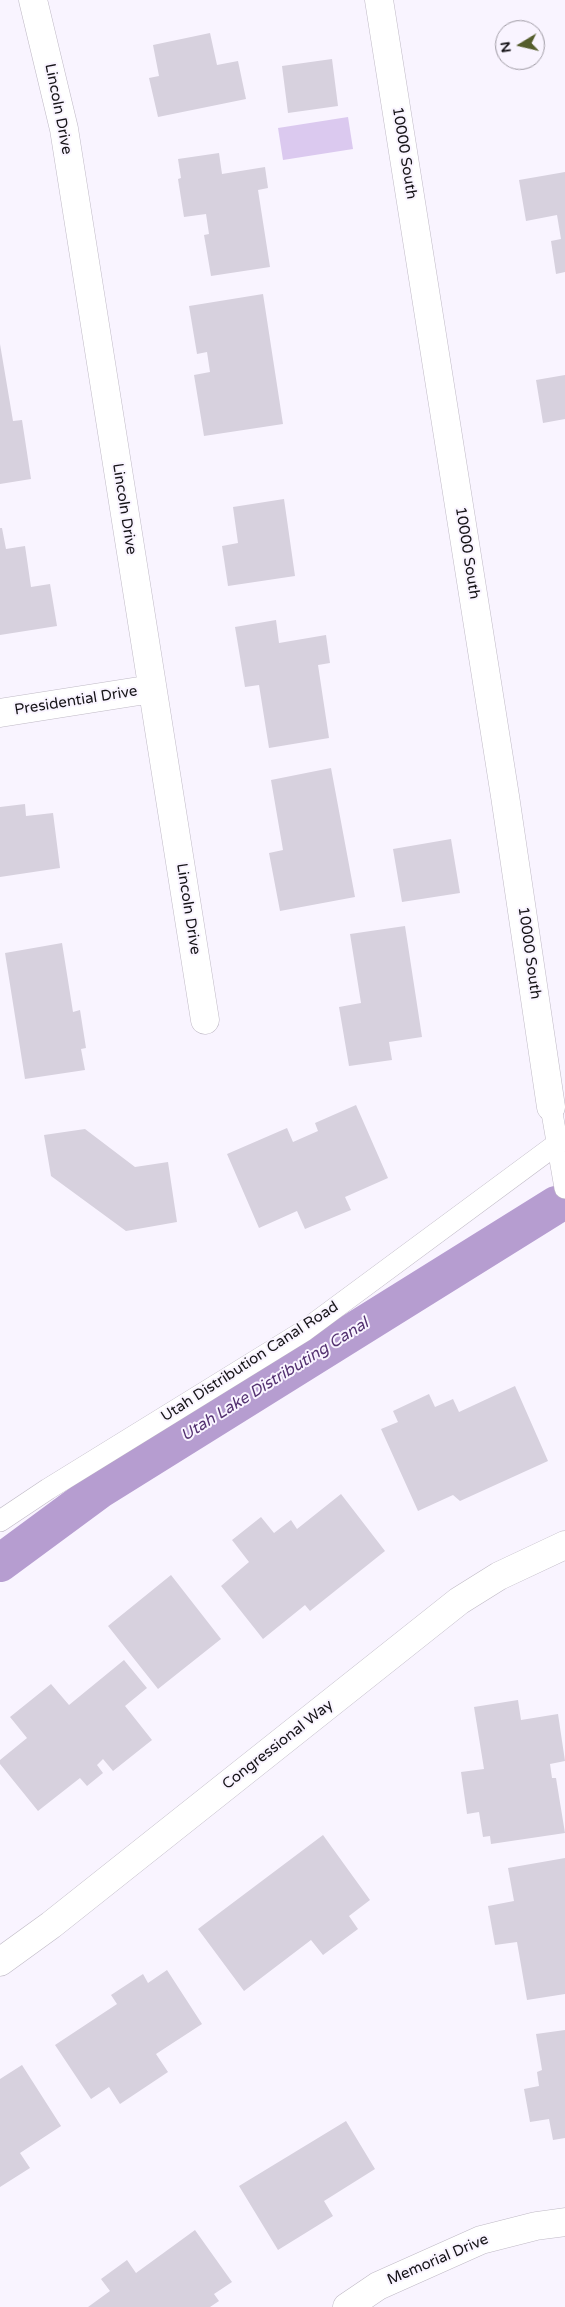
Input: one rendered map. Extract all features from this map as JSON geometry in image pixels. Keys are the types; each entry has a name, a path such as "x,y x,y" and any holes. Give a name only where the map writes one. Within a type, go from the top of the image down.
{"street":[{"name":"Lincoln Drive","path":"33,0 64,129 205,1020"},
{"name":"10000 South","path":"379,0 501,767 552,1107"},
{"name":"Presidential Drive","path":"0,713 152,689"},
{"name":"Congressional Way","path":"0,1962 66,1912 459,1601 499,1576 565,1545"},
{"name":"Memorial Drive","path":"347,2307 378,2286 481,2240 536,2226 565,2222"}],"lane":[{"path":"552,1107 561,1141 565,1188"},
{"name":"Utah Distribution Canal Road","path":"0,1521 48,1489 304,1331 561,1141"}],"shaded area":[{"path":"348,117 353,149 283,160 278,128"}],"building":[{"path":"210,33 217,65 238,61 246,99 158,117 149,78 159,76 153,45"},
{"path":"332,59 338,106 288,113 282,66"},
{"path":"219,153 222,174 265,167 268,188 258,190 270,267 211,276 204,235 209,234 206,214 184,217 178,179 181,178 178,159"},
{"path":"565,172 565,272 556,274 551,241 561,239 557,215 526,221 519,180"},
{"path":"263,294 283,424 204,436 194,375 210,372 207,352 197,354 189,306"},
{"path":"0,344 13,421 22,420 31,479 0,484"},
{"path":"565,375 565,419 543,423 536,380"},
{"path":"284,499 295,576 228,586 222,546 238,543 233,507"},
{"path":"0,528 2,528 6,549 25,546 31,587 50,584 57,626 0,635"},
{"path":"276,620 279,643 326,635 330,663 318,665 329,738 269,748 259,685 245,687 235,627"},
{"path":"331,768 355,897 280,911 269,853 283,850 271,780"},
{"path":"25,804 26,816 53,813 60,868 0,877 0,807"},
{"path":"451,839 460,893 402,902 393,849"},
{"path":"405,926 422,1037 389,1042 392,1060 349,1066 339,1007 361,1003 350,934"},
{"path":"62,943 73,1012 80,1010 86,1048 81,1049 85,1070 25,1079 5,953"},
{"path":"356,1105 388,1178 345,1197 351,1210 305,1229 297,1211 259,1228 227,1154 287,1128 293,1142 318,1131 315,1123"},
{"path":"85,1129 135,1167 168,1162 177,1222 126,1231 51,1176 44,1135"},
{"path":"515,1386 548,1461 460,1501 453,1495 418,1511 381,1429 398,1422 393,1411 429,1394 435,1407 453,1399 459,1412"},
{"path":"341,1494 385,1551 310,1611 305,1605 263,1639 221,1586 249,1562 232,1540 261,1517 274,1533 291,1520 297,1529"},
{"path":"171,1575 221,1639 158,1689 108,1626"},
{"path":"124,1660 147,1688 125,1706 152,1740 113,1771 103,1759 97,1765 103,1773 87,1786 80,1778 38,1811 0,1764 0,1760 27,1738 10,1717 51,1684 69,1705"},
{"path":"518,1700 521,1720 558,1714 565,1761 550,1764 552,1778 556,1778 565,1833 491,1844 490,1836 483,1837 479,1812 467,1814 461,1772 484,1769 474,1707"},
{"path":"323,1835 370,1900 349,1916 358,1929 323,1955 311,1940 244,1991 198,1929"},
{"path":"565,1858 565,1994 527,2000 517,1942 495,1945 488,1906 514,1901 508,1868"},
{"path":"167,1970 202,2024 156,2054 168,2072 120,2104 109,2087 91,2099 55,2045 117,2004 111,1995 143,1974 148,1983"},
{"path":"565,2030 565,2138 553,2140 549,2119 530,2122 524,2089 539,2086 537,2072 542,2070 536,2034"},
{"path":"22,2065 61,2126 20,2153 30,2168 0,2187 0,2079"},
{"path":"346,2121 375,2169 324,2201 333,2216 278,2250 239,2186"},
{"path":"195,2230 232,2282 214,2294 219,2301 210,2307 88,2307 110,2291 101,2279 127,2260 136,2273"}],"waterway":[{"name":"Utah Lake Distributing Canal","path":"0,1563 99,1490 556,1205"}]}
